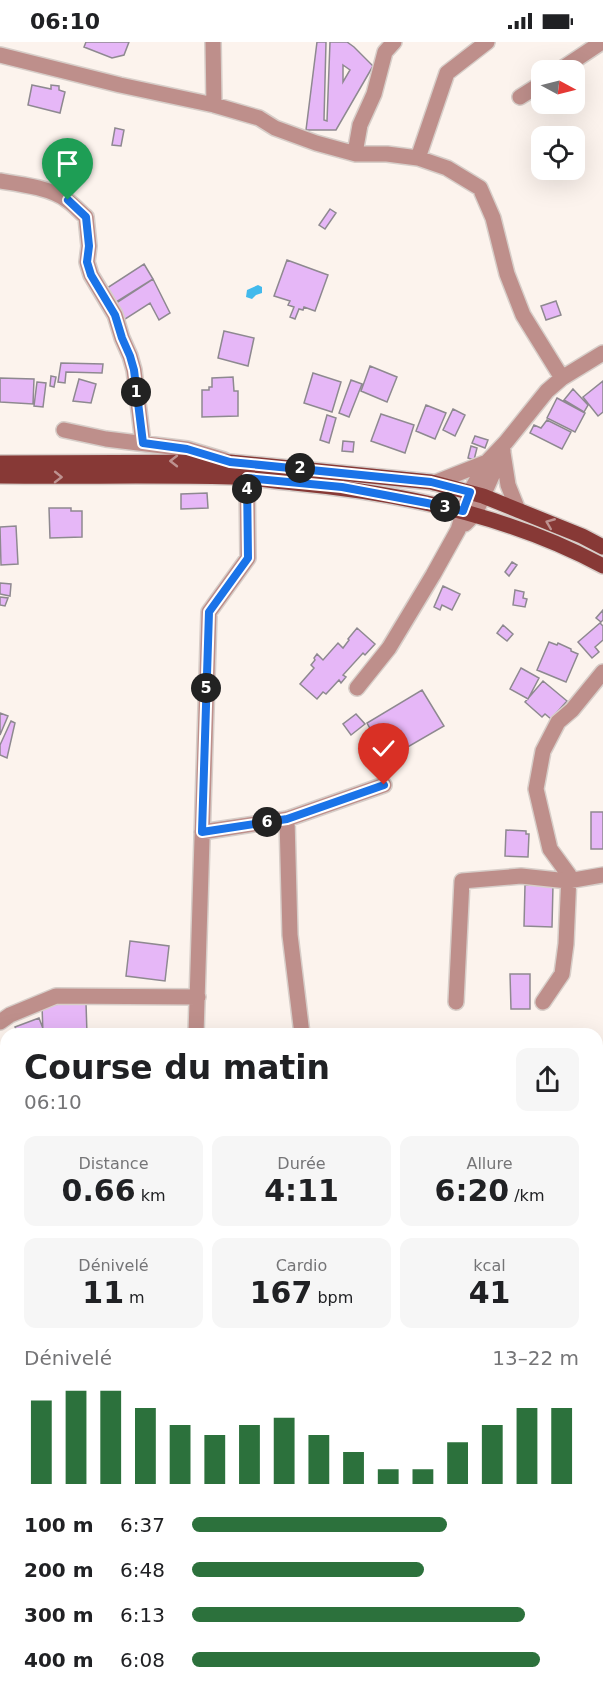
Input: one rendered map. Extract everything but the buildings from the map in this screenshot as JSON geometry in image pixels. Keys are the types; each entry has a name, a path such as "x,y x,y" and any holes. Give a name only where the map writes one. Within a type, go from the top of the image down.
{"main road":[{"path":"0,463 230,462 434,483 476,494 582,536 603,547"},
{"path":"0,476 233,477 342,487 469,513 576,551 603,566"}],"street":[{"path":"213,42 214,105"},
{"path":"418,158 447,73 487,42"},
{"path":"575,60 602,42"},
{"path":"355,153 360,125 374,94 384,45"},
{"path":"0,55 120,85 214,105 259,118 275,128 316,143 355,153 418,158 447,168 480,188 493,218 507,274 523,315 562,378"},
{"path":"520,98 531,90"},
{"path":"0,181 29,185 52,193 68,200 86,217 89,246 87,262 91,275 115,315 130,356 134,370 143,443"},
{"path":"476,494 504,448 547,391 562,378 603,353"},
{"path":"64,430 106,439 187,449 230,462"},
{"path":"434,483 487,462 504,448"},
{"path":"504,448 508,486 518,510"},
{"path":"357,688 389,648 469,513 487,462"},
{"path":"196,1028 209,612 248,558 247,478"},
{"path":"543,1002 562,974 566,944 568,875 550,849 536,789 543,751 558,722 572,710 603,672"},
{"path":"202,832 287,819 384,785"},
{"path":"287,819 290,935 301,1028"},
{"path":"456,1002 462,881 521,876 568,882 603,875"},
{"path":"3,1015 56,996 198,997"}],"water":[{"path":"258,285 262,287 262,293 252,299 246,297 247,290"}],"route":[{"path":"68,200 86,217 89,246 87,262 91,275 115,315 130,356 134,370 143,443 187,449 230,462 431,482 470,492 463,511 342,487 247,478 248,558 209,612 202,832 287,819 384,785"}]}
